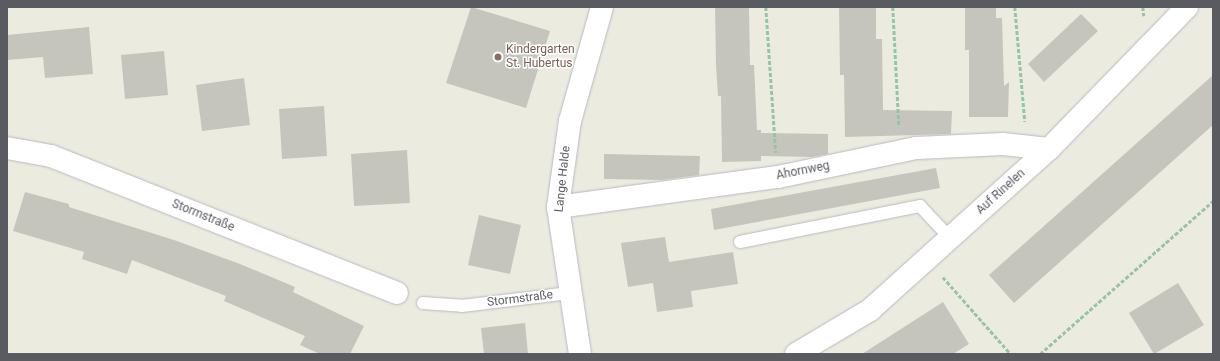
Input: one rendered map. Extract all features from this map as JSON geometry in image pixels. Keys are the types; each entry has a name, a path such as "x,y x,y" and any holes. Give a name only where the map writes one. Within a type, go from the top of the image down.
{"street":[{"name":"Lange Halde","path":"580,354 569,294 558,207 570,121 602,7"},
{"name":"Auf Rinelen","path":"796,354 870,310 1049,149 1187,7"},
{"name":"Ahornweg","path":"558,207 778,177 916,148 1002,144 1049,149"},
{"name":"Stormstraße","path":"7,148 51,156 397,293"}],"lane":[{"path":"740,242 920,206 950,238"},
{"name":"Stormstraße","path":"423,303 462,306 569,294"}],"path":[{"path":"766,7 778,177"},
{"path":"893,7 900,151"},
{"path":"1015,7 1027,147"},
{"path":"1040,354 1213,201"},
{"path":"927,258 1011,354"}],"building":[{"name":"Kindergarten St. Hubertus","path":"471,7 550,31 526,108 446,83"},
{"path":"715,7 749,7 750,65 754,65 757,130 761,130 761,133 828,134 828,154 813,157 761,156 761,161 722,162 721,96 718,96"},
{"path":"839,7 876,7 876,39 882,39 883,110 952,111 951,134 845,137 844,75 840,75"},
{"path":"965,7 996,7 996,18 1002,18 1004,86 1009,82 1008,117 969,117 969,50 965,50"},
{"path":"1081,14 1098,31 1044,82 1028,64"},
{"path":"89,27 93,74 45,78 43,57 7,60 7,35"},
{"path":"164,51 168,95 125,99 121,55"},
{"path":"1213,75 1213,125 1014,303 989,275"},
{"path":"244,78 250,125 202,131 196,85"},
{"path":"324,106 327,156 282,159 279,109"},
{"path":"407,150 410,203 354,206 351,154"},
{"path":"604,154 700,156 699,175 662,180 604,179"},
{"path":"936,168 940,188 714,230 711,209"},
{"path":"25,192 69,204 69,207 174,240 240,264 295,287 293,292 364,326 350,354 320,354 300,345 305,336 224,301 226,296 132,260 127,274 82,259 84,252 13,231"},
{"path":"479,215 521,225 510,274 468,265"},
{"path":"665,237 669,262 733,252 738,284 691,291 693,307 657,312 653,283 628,287 621,243"},
{"path":"1178,283 1204,325 1154,354 1129,313"},
{"path":"943,302 969,344 953,354 862,354"},
{"path":"525,323 528,354 484,354 481,328"}],"place":[{"name":"Kindergarten St. Hubertus","path":"498,57"}]}
